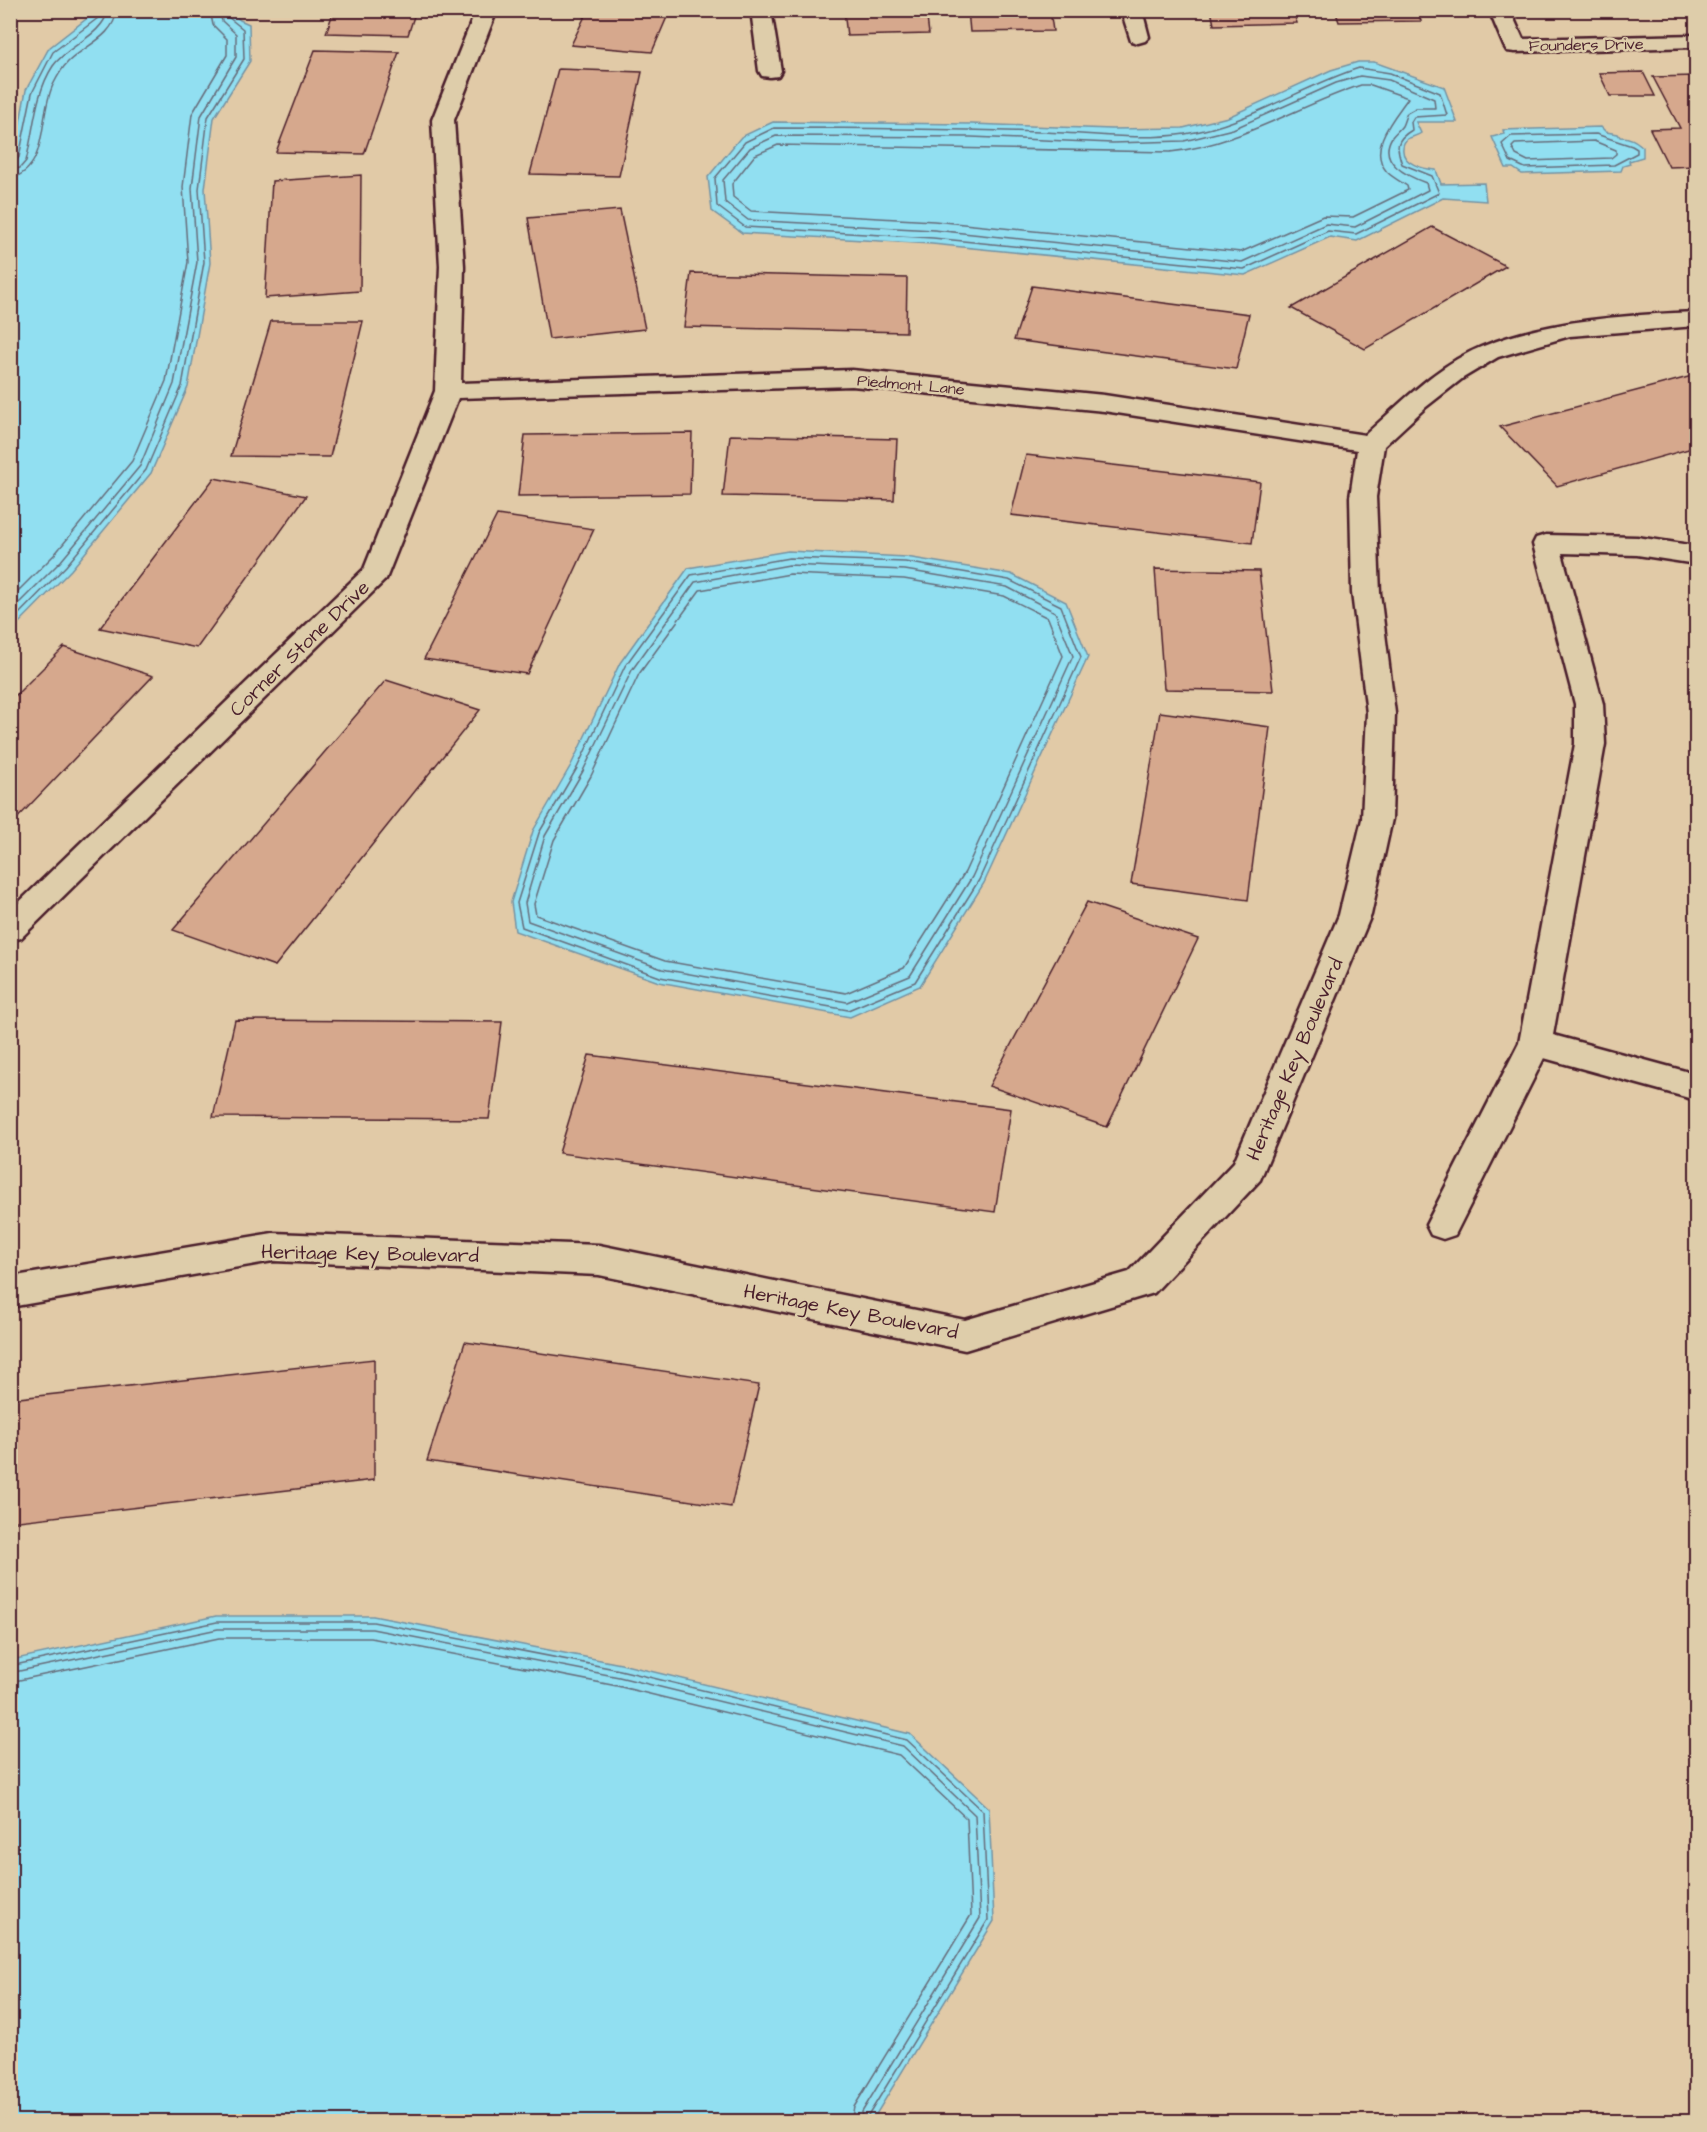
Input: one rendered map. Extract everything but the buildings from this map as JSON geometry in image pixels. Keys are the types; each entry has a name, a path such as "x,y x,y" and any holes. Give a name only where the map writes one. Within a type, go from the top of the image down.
{"street":[{"name":"Corner Stone Drive","path":"10,930 376,573 448,391 452,267 443,120 487,10"},
{"path":"761,10 770,71"},
{"path":"1131,10 1138,37"},
{"name":"Founders Drive","path":"1499,10 1515,46 1696,41"},
{"path":"1371,444 1445,380 1489,352 1568,329 1696,318"},
{"name":"Piedmont Lane","path":"448,391 852,378 1104,403 1371,444"},
{"name":"Heritage Key Boulevard","path":"10,1292 273,1247 599,1260 965,1335 1141,1283 1248,1170 1355,915 1377,819 1382,713 1366,593 1363,497 1371,444"},
{"path":"1443,1225 1535,1043 1590,744 1589,704 1546,544 1637,546 1696,555"},
{"path":"1535,1043 1696,1087"}],"water":[{"path":"112,10 230,11 249,24 250,61 214,118 205,189 210,263 188,387 151,473 71,570 11,631 11,170 26,90 49,48 94,13"},
{"path":"1358,62 1374,62 1444,87 1457,122 1416,122 1421,133 1406,140 1403,153 1414,165 1436,170 1441,184 1484,183 1486,201 1443,198 1357,241 1330,237 1245,275 932,244 742,233 712,211 708,177 741,137 773,122 971,124 1112,129 1183,128 1228,117 1331,70"},
{"path":"1601,127 1606,132 1637,142 1643,147 1643,157 1629,161 1630,164 1623,166 1621,171 1522,174 1513,168 1506,168 1492,137 1504,134 1503,130"},
{"path":"788,551 906,557 1011,574 1066,602 1088,657 984,883 920,986 850,1017 659,982 515,931 511,902 533,831 571,765 620,663 688,568"},
{"path":"216,1616 373,1616 621,1664 910,1734 989,1808 994,1921 872,2121 11,2121 11,1660"}]}
